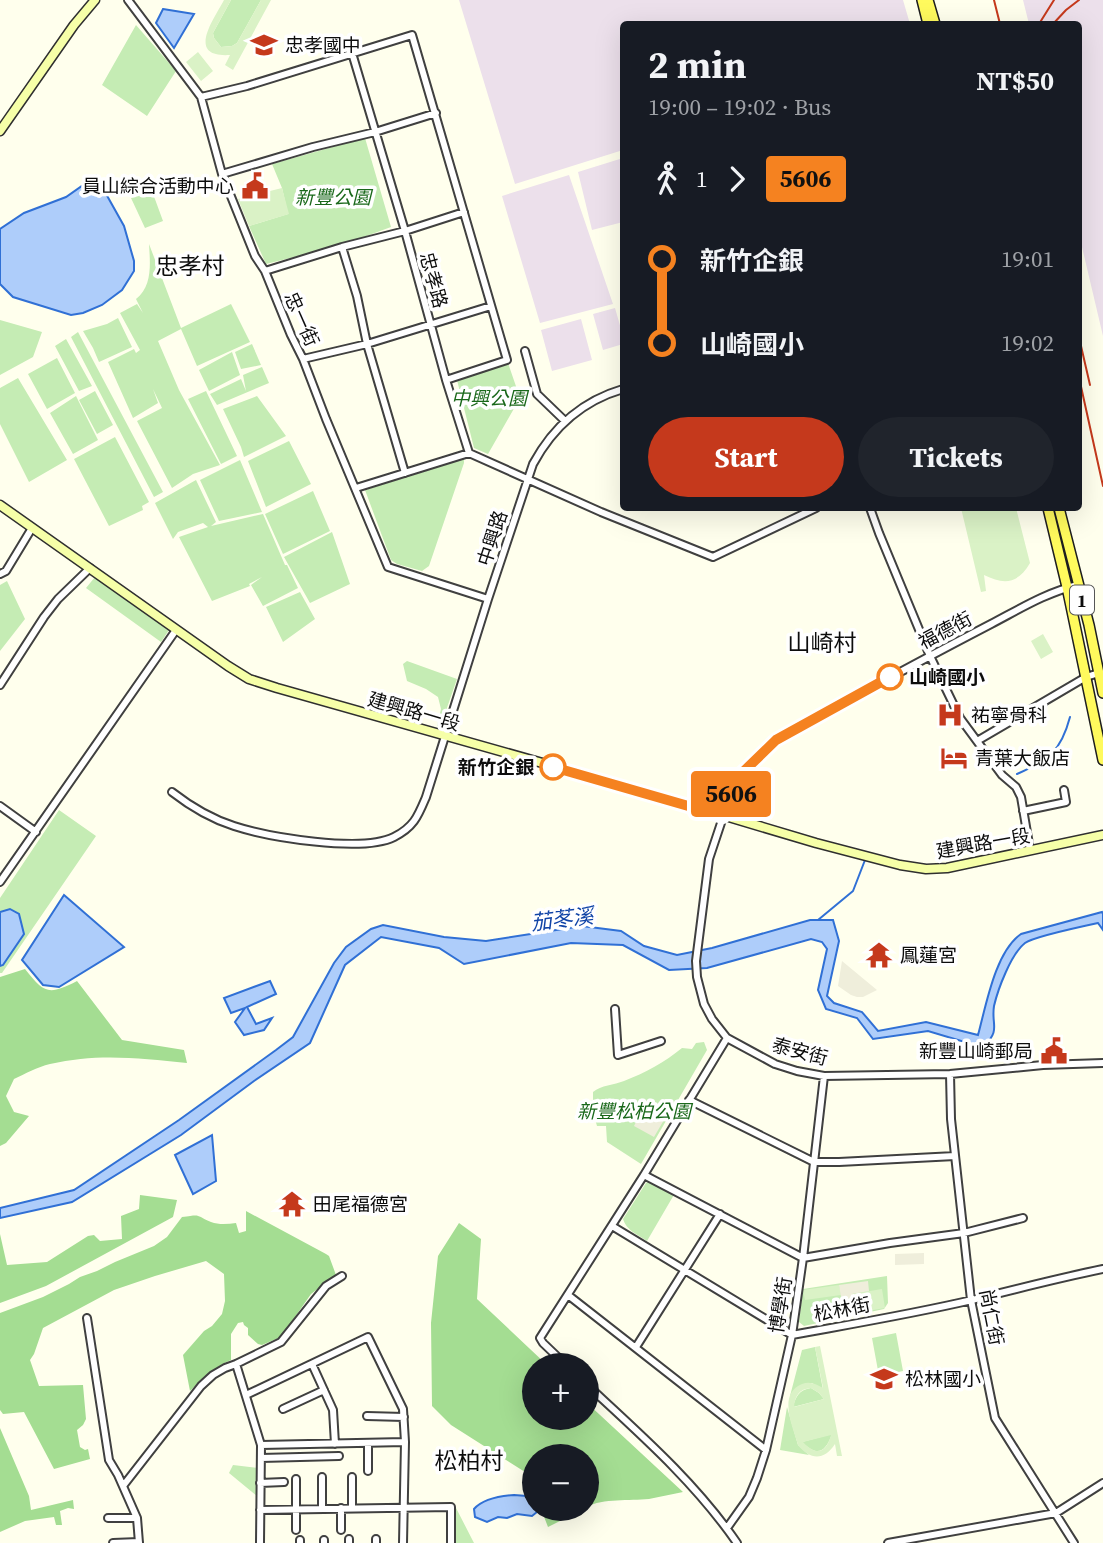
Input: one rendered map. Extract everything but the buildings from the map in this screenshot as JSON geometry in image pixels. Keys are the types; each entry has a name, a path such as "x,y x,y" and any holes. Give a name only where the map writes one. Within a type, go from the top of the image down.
{"main road":[{"path":"922,0 927,21"},
{"path":"928,0 934,21"},
{"name":"1","path":"1049,511 1103,760"},
{"name":"1","path":"1060,511 1103,693"}],"street":[{"path":"0,131 74,25 95,0"},
{"name":"忠一街","path":"128,0 201,97 222,174 255,256 265,271 303,359 388,567 488,599"},
{"path":"201,97 247,86 412,35 508,359 446,380"},
{"name":"忠孝路","path":"352,53 469,453"},
{"path":"222,174 436,113"},
{"path":"265,271 464,212"},
{"path":"342,247 405,473"},
{"path":"303,359 367,344 491,306"},
{"path":"525,351 537,394 565,421"},
{"name":"中興路","path":"172,793 216,820 300,840 335,843 379,842 393,838 415,822 426,797 528,478 544,444 565,421 593,401 620,390"},
{"path":"356,488 469,453 601,512 713,557 803,511"},
{"name":"建興路一段","path":"0,505 249,679 900,865 926,869 947,868 1103,835"},
{"path":"871,511 930,656 960,718 1002,775 1016,787 1021,797 1030,850"},
{"path":"2,571 32,528"},
{"path":"0,685 44,617 58,599 90,568"},
{"name":"福德街","path":"723,816 740,775 776,740 1026,606 1067,587 1078,585"},
{"path":"0,882 176,630"},
{"path":"977,741 1086,677 1100,673"},
{"path":"1023,811 1066,802 1064,790"},
{"path":"0,806 36,832"},
{"name":"泰安街","path":"723,816 709,859 698,942 697,977 704,1004 727,1038 775,1064 824,1076 950,1074 1043,1065 1103,1063"},
{"path":"615,1009 618,1055 661,1041"},
{"path":"553,1353 540,1338 727,1038"},
{"name":"尚仁街","path":"950,1074 951,1119 971,1300 995,1418 1074,1543"},
{"name":"博學街","path":"727,1528 749,1497 757,1478 792,1335 824,1076"},
{"path":"689,1100 814,1162 955,1156"},
{"path":"643,1175 803,1258 964,1233 1023,1218"},
{"path":"636,1348 720,1214"},
{"name":"松林街","path":"612,1226 792,1335 971,1300 1103,1269"},
{"path":"123,1486 201,1386 225,1368 281,1342 326,1286 342,1276"},
{"path":"568,1295 766,1450"},
{"path":"87,1318 109,1460 137,1518 139,1542 113,1543"},
{"path":"246,1395 368,1337 403,1409 403,1543"},
{"path":"236,1364 261,1445 260,1543"},
{"path":"312,1364 333,1410 335,1444"},
{"path":"282,1409 324,1390"},
{"path":"599,1396 680,1472 737,1543"},
{"path":"367,1416 404,1417"},
{"path":"261,1445 405,1442"},
{"path":"368,1443 368,1471"},
{"path":"261,1458 339,1456"},
{"path":"322,1477 322,1508"},
{"path":"352,1477 352,1508"},
{"path":"296,1479 296,1530"},
{"path":"260,1483 284,1482"},
{"path":"888,1543 1056,1513 1103,1483"},
{"path":"260,1510 451,1507 451,1543"},
{"path":"341,1508 341,1530"},
{"path":"108,1517 137,1518"}],"shaded area":[{"path":"459,0 903,0 909,21 620,21 620,151 515,184"},
{"path":"1023,0 1103,0 1103,336 1082,247 1082,21 1028,21"},
{"path":"620,159 620,223 592,230 578,172"},
{"path":"569,175 613,304 540,323 502,196"},
{"path":"615,308 620,326 620,345 603,350 593,314"},
{"path":"581,319 592,360 552,371 541,330"},
{"path":"842,961 877,990 857,997 838,986"},
{"path":"643,1108 664,1120 654,1137 634,1126"},
{"path":"924,1253 924,1264 895,1265 895,1254"},
{"path":"868,1281 869,1291 852,1294 855,1313 844,1315 839,1285"}],"green space":[{"path":"224,0 231,0 213,33 221,47 237,43 261,0 271,0 233,70 225,65 230,55 216,54 209,50 206,44 206,36"},
{"path":"231,0 261,0 237,43 221,47 213,33"},
{"path":"136,25 176,71 147,116 102,85"},
{"path":"198,52 213,71 201,81 186,62"},
{"name":"新豐公園","path":"365,138 391,227 339,246 266,264 249,226 288,214 282,188 272,164"},
{"path":"282,188 289,214 249,226 238,199"},
{"path":"152,191 163,221 145,228 131,198"},
{"path":"149,244 181,328 231,304 250,342 197,366 181,329 158,341 179,390 220,465 193,474 172,488 137,421 162,408 153,389 158,403 133,418 108,362 134,349 136,353 140,350 120,313 137,304 143,313 136,299 148,281"},
{"path":"118,318 132,347 99,362 83,331"},
{"path":"0,320 42,332 33,357 0,375"},
{"path":"78,332 163,492 154,497 71,337"},
{"path":"66,339 92,386 79,391 55,346"},
{"path":"252,344 261,365 241,369 235,352"},
{"path":"232,352 240,375 209,391 199,370"},
{"path":"57,358 75,393 47,409 28,374"},
{"name":"中興公園","path":"508,363 520,398 488,454 474,448 457,380"},
{"path":"262,367 269,383 217,405 210,394 241,379 246,391 243,375"},
{"path":"18,378 67,460 29,482 0,424 0,388"},
{"path":"95,391 113,425 97,434 79,400"},
{"path":"206,391 237,456 221,464 188,399"},
{"path":"76,396 98,440 73,454 50,413"},
{"path":"257,396 286,436 244,457 223,409"},
{"path":"115,437 149,502 142,506 143,510 109,526 74,459"},
{"path":"289,441 311,484 266,507 248,461"},
{"path":"464,459 429,566 422,571 391,560 365,490"},
{"path":"240,460 262,512 219,521 200,480"},
{"path":"196,480 216,522 211,526 263,514 298,588 263,606 251,585 262,577 249,584 250,586 212,601 179,537 208,527 203,523 178,532 173,539 155,503"},
{"path":"313,491 330,531 283,554 265,514"},
{"path":"962,511 1017,511 1030,563 1021,575 1010,581 984,575 986,591 981,592"},
{"path":"332,532 350,584 310,603 284,557"},
{"path":"95,577 169,630 161,642 86,588"},
{"path":"7,581 25,619 0,651 0,585"},
{"path":"300,592 315,619 283,642 266,607"},
{"path":"1043,634 1053,652 1041,659 1031,641"},
{"path":"407,661 457,679 441,725 437,726 441,709 438,697 407,681 403,664"},
{"path":"59,810 96,836 0,973 0,898"},
{"path":"25,969 47,990 59,989 77,981 122,1040 184,1050 187,1063 135,1058 84,1058 45,1065 31,1071 14,1079 6,1096 14,1112 29,1116 6,1143 0,1146 0,977"},
{"name":"新豐松柏公園","path":"704,1042 707,1050 641,1164 607,1142 606,1126 597,1126 593,1112 588,1112 585,1103 593,1100 593,1092 647,1071 682,1048 692,1049 696,1043"},
{"path":"650,1181 675,1193 647,1241 630,1229 623,1219 646,1183"},
{"path":"140,1195 177,1200 173,1217 46,1286 0,1303 0,1234 7,1265 47,1262 88,1236 94,1235 100,1241 122,1239 121,1216 139,1209"},
{"path":"246,1211 329,1256 336,1275 311,1294 281,1337 262,1345 258,1344 248,1335 248,1328 243,1322 238,1323 231,1334 231,1360 214,1369 190,1391 183,1355 222,1314 225,1301 224,1274 206,1261 114,1290 43,1328 30,1360 39,1386 83,1385 86,1419 77,1430 80,1447 88,1449 90,1459 54,1469 24,1412 3,1414 0,1410 0,1313 43,1297 80,1277 154,1246 167,1237 182,1217 196,1215 217,1224 236,1223 239,1233 246,1231"},
{"path":"459,1223 481,1239 477,1299 534,1353 522,1353 522,1430 599,1430 599,1414 683,1492 649,1499 599,1503 599,1444 522,1444 522,1470 451,1425 432,1406 431,1323 438,1256"},
{"path":"887,1276 888,1303 884,1309 804,1326 799,1322 803,1289"},
{"path":"839,1285 841,1295 805,1300 803,1290"},
{"path":"882,1289 885,1308 855,1313 852,1294"},
{"path":"896,1333 903,1371 879,1376 872,1338"},
{"path":"820,1346 842,1456 837,1456 835,1444 822,1456 807,1454 798,1445 790,1420 788,1403 794,1389 808,1383 823,1388 815,1347","holes":["811,1388 824,1399 794,1407 798,1394","831,1435 826,1446 820,1451 803,1442"]},
{"path":"815,1347 823,1390 812,1383 799,1387 790,1396 802,1350"},
{"path":"811,1388 824,1399 793,1407 799,1394"},
{"path":"787,1407 798,1445 809,1455 780,1450"},
{"path":"0,1428 29,1496 31,1510 73,1500 74,1509 60,1511 62,1525 56,1525 54,1517 25,1521 0,1532"},
{"path":"832,1434 820,1451 802,1442"},
{"path":"233,1465 259,1468 257,1496 229,1473"},
{"path":"455,1506 474,1543 455,1543"},
{"path":"546,1521 560,1521 548,1527"}],"water":[{"path":"163,9 194,14 174,48 156,23"},
{"path":"96,176 124,226 134,261 134,271 122,290 102,305 71,315 13,297 0,284 0,229 24,213 66,197"},
{"path":"64,895 124,947 59,987 43,985 22,960"},
{"path":"10,909 19,914 24,934 0,966 0,912"},
{"name":"茄苳溪","path":"1102,912 1103,930 1098,923 1091,924 1038,938 1020,948 1010,963 999,991 993,1013 994,1031 984,1046 928,1031 873,1039 857,1018 826,1009 818,990 827,949 822,942 811,939 707,968 669,970 623,945 571,943 464,964 439,948 381,937 345,965 310,1043 181,1135 72,1202 0,1218 0,1208 74,1190 179,1120 293,1037 334,963 346,947 371,929 383,925 444,937 486,941 582,926 621,931 644,946 677,955 712,948 810,920 833,920 839,941 827,996 834,1003 862,1012 878,1031 926,1022 978,1035 998,966 1012,942 1021,934"},
{"path":"270,981 276,994 247,1007 256,1024 272,1018 264,1030 244,1035 235,1022 245,1008 231,1013 224,998"},
{"path":"212,1135 216,1181 193,1194 175,1155"},
{"path":"522,1496 522,1515 498,1517 487,1522 475,1517 474,1509 497,1497"}],"waterway":[{"path":"1017,774 1038,764 1052,753 1058,746 1070,717"},
{"path":"818,920 853,891 865,860"}],"railway":[{"path":"994,0 999,21"},
{"path":"1041,21 1054,0"},
{"path":"1056,21 1079,0"},
{"path":"1082,350 1090,385"},
{"path":"1082,391 1103,486"}],"bus line":[{"name":"5606","path":"553,767 723,816 740,775 776,740 890,677"}],"place":[{"name":"忠孝國中","path":"264,45"},
{"name":"員山綜合活動中心","path":"255,186"},
{"name":"山崎國小","path":"890,677"},
{"name":"祐寧骨科","path":"950,715"},
{"name":"青葉大飯店","path":"954,758"},
{"name":"新竹企銀","path":"553,767"},
{"name":"鳳蓮宮","path":"879,955"},
{"name":"新豐山崎郵局","path":"1054,1051"},
{"name":"田尾福德宮","path":"292,1204"},
{"name":"松林國小","path":"884,1379"}],"district":[{"name":"忠孝村","path":"190,266"},
{"name":"山崎村","path":"822,643"},
{"name":"松柏村","path":"469,1461"}]}
